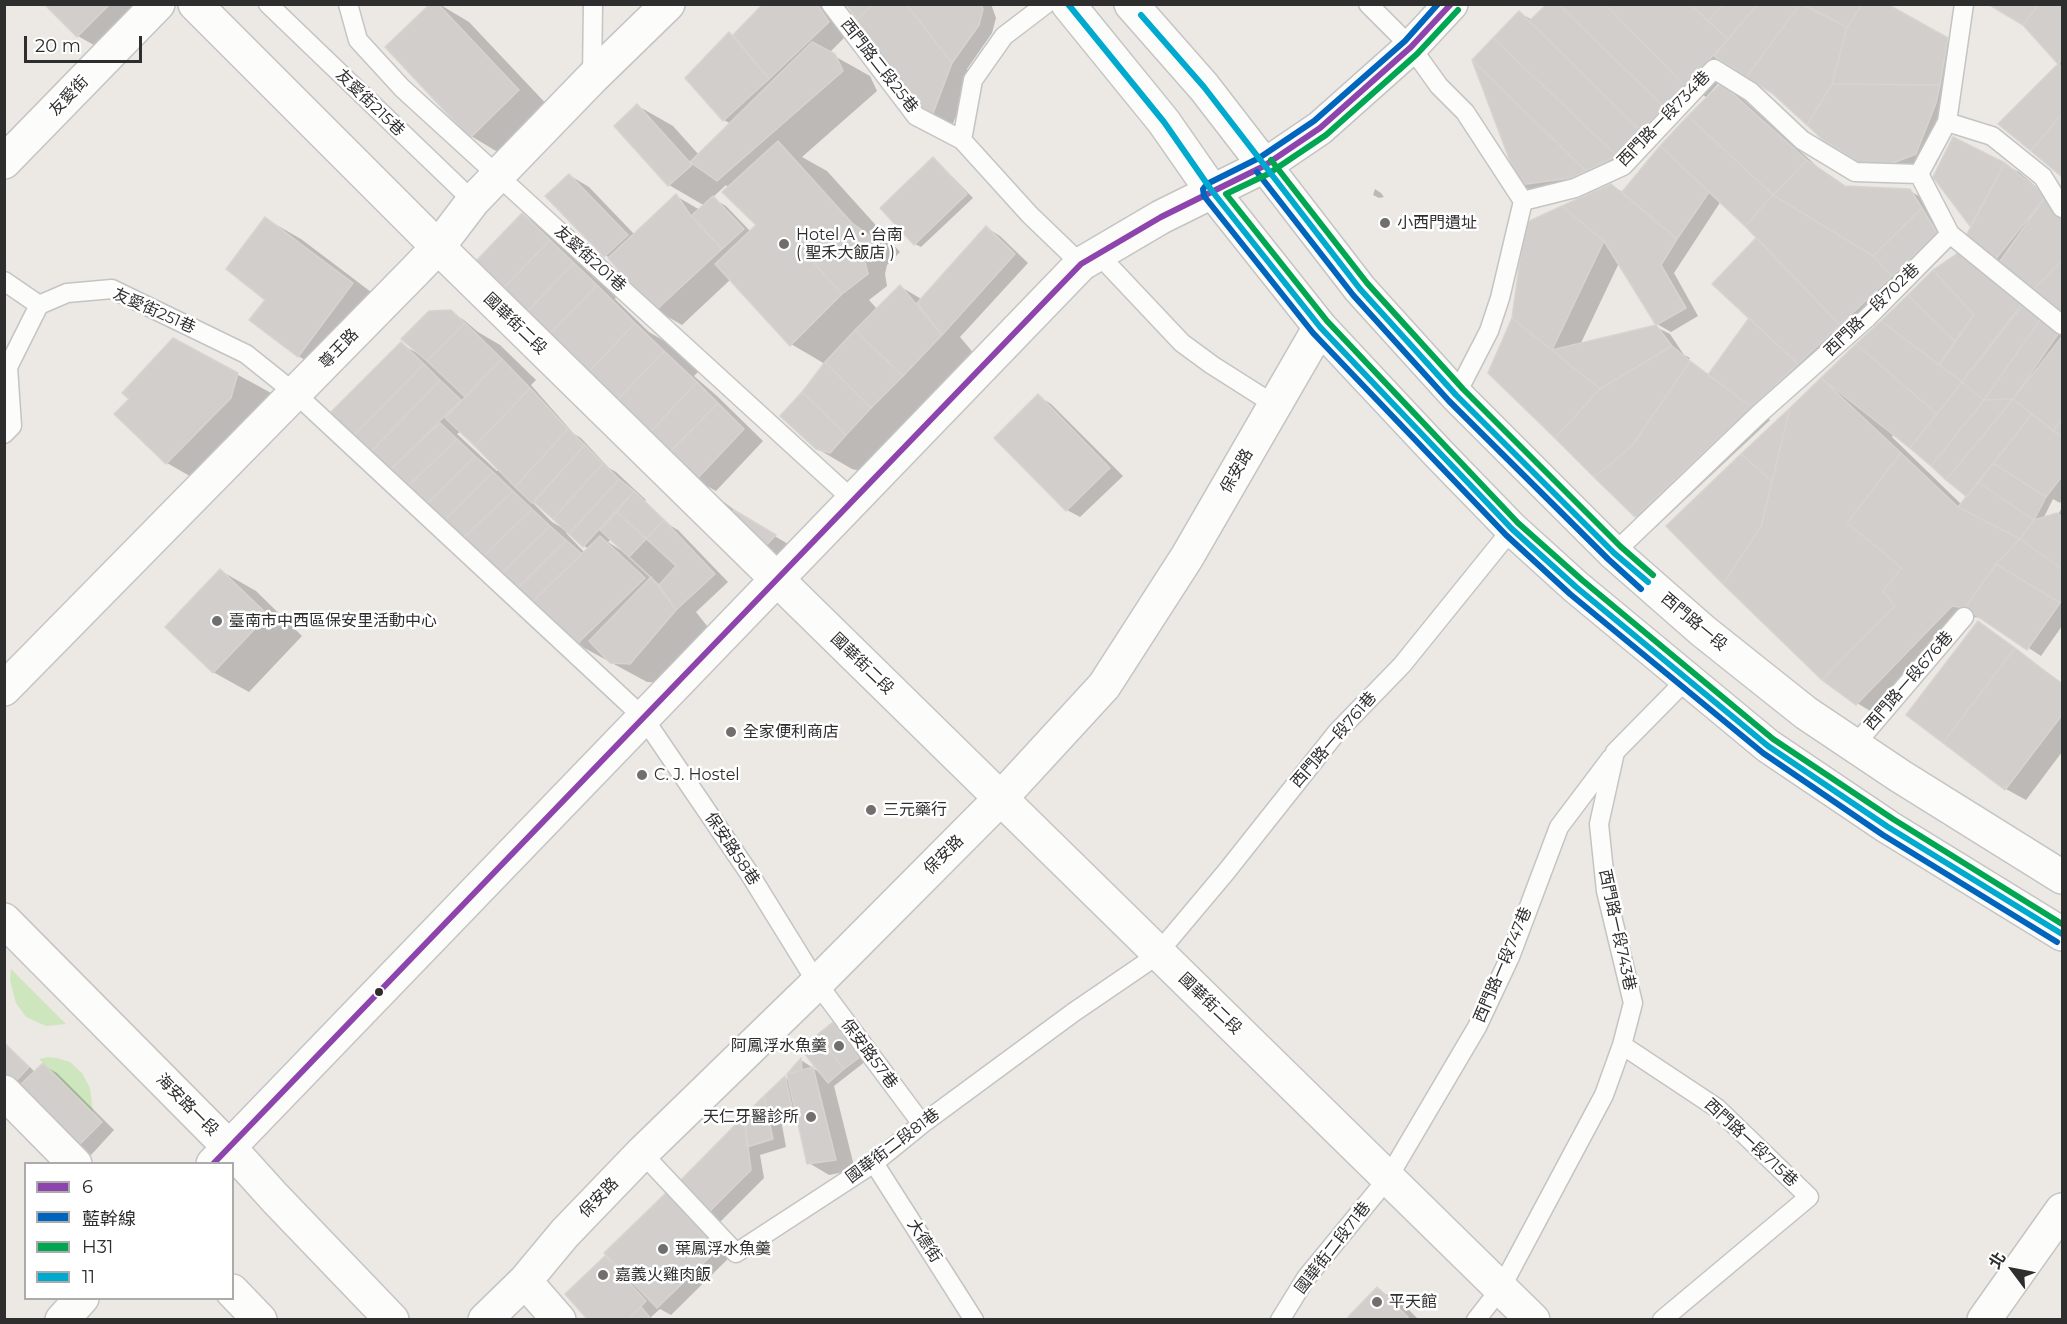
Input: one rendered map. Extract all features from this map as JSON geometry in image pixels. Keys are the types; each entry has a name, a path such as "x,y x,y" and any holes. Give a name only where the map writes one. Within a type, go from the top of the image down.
{"street":[{"name":"友愛街","path":"4,162 158,4"},
{"name":"國華街二段","path":"195,4 438,247 1533,1320"},
{"name":"尊王路","path":"6,685 296,394 438,247 472,201 668,4"},
{"path":"1068,4 1164,122 1212,191 1320,327 1438,454 1512,529 1576,587 1768,746 1888,827 2062,934"},
{"name":"西門路一段","path":"1131,4 1204,87 1360,289 1456,395 1614,553 1702,631 1806,713 1900,776 2062,877"},
{"path":"221,1155 776,579 1090,259 1161,217 1264,166 1320,128 1411,47 1451,4"},
{"name":"保安路","path":"485,1320 525,1281 565,1233 642,1153 817,983 1000,799 1104,686 1187,557 1320,327"},
{"name":"海安路一段","path":"4,920 221,1155"},
{"path":"4,1092 73,1162"},
{"name":"海安路一段","path":"234,1165 275,1198 392,1320"},
{"path":"1984,1320 2062,1210"},
{"path":"525,1281 559,1320"},
{"path":"234,1293 260,1320"},
{"path":"62,1320 81,1300"}],"lane":[{"name":"友愛街215巷","path":"268,4 472,201"},
{"name":"友愛街201巷","path":"348,4 358,40 402,88 853,500"},
{"path":"592,78 593,4"},
{"name":"西門路二段25巷","path":"831,4 916,116 962,140"},
{"path":"1046,4 1004,36 973,80 962,140 1030,215 1090,259 1182,343 1275,405"},
{"path":"1368,4 1411,47 1439,86 1465,112 1523,201 1500,298 1489,331 1456,395"},
{"path":"1964,4 1947,122 1919,174 1950,234 2062,326"},
{"name":"西門路一段734巷","path":"1523,201 1575,188 1623,166 1714,69 1751,92 1802,140 1855,172 1919,174"},
{"path":"1947,122 1992,136 2043,177 2062,208"},
{"name":"西門路一段702巷","path":"1614,553 1759,414 1867,318 1950,234"},
{"path":"4,281 39,305 8,367 12,426 4,434"},
{"name":"友愛街251巷","path":"39,305 67,293 112,289 246,354 296,394 643,717"},
{"name":"西門路一段761巷","path":"1159,954 1163,946 1226,872 1337,732 1402,664 1512,529"},
{"name":"西門路一段676巷","path":"1855,745 1964,617"},
{"path":"1615,752 1686,680"},
{"name":"保安路58巷","path":"643,717 749,873 817,983"},
{"name":"西門路一段743巷","path":"1476,1320 1501,1288 1604,1095 1622,1044 1633,1003 1606,891 1599,824 1615,752"},
{"name":"西門路一段747巷","path":"1388,1178 1477,1027 1510,957 1559,827 1615,752"},
{"name":"國華街二段81巷","path":"642,1153 736,1253 874,1163 922,1124 1074,1011 1159,954"},
{"name":"保安路57巷","path":"817,983 922,1124"},
{"name":"西門路一段715巷","path":"1622,1044 1717,1108 1809,1197 1662,1320"},
{"name":"大德街","path":"874,1163 974,1320"},
{"name":"國華街二段71巷","path":"1281,1320 1306,1278 1388,1178"}],"green space":[{"path":"11,969 66,1024 46,1026 26,1017 16,1003 10,980"},
{"path":"48,1057 70,1062 82,1073 90,1088 93,1112 39,1059"}],"building":[{"path":"44,4 109,4 109,5 77,37"},
{"path":"430,4 438,4 519,90 470,138 385,47"},
{"path":"763,4 817,4 829,22 769,79 733,35"},
{"path":"846,4 873,4 857,20"},
{"path":"873,4 906,4 952,63 932,116 915,108 857,20"},
{"path":"906,4 981,4 983,9 979,25 952,63"},
{"path":"1547,4 1558,4 1664,107 1641,131 1529,21"},
{"path":"1558,4 1605,4 1685,86 1664,107"},
{"path":"1605,4 1690,4 1728,39 1685,86"},
{"path":"1690,4 1724,4 1708,21"},
{"path":"1724,4 1758,4 1728,39 1708,21"},
{"path":"1758,4 1800,4 1746,77 1714,56"},
{"path":"1800,4 1847,27 1832,84 1807,125 1772,93 1746,77"},
{"path":"1803,4 1863,4 1847,27"},
{"path":"1863,4 1887,4 1948,38 1940,85 1832,84 1847,27"},
{"path":"1988,4 2039,4 2023,25"},
{"path":"2039,4 2062,4 2062,58 2058,64 2023,25"},
{"path":"1519,11 1641,131 1617,156 1493,38"},
{"path":"729,32 769,79 723,121 685,78"},
{"path":"1493,38 1617,156 1586,171 1472,60"},
{"path":"812,42 835,54 843,71 717,181 690,162"},
{"path":"1472,60 1586,171 1571,178 1519,185"},
{"path":"2058,64 2062,68 2062,114 2031,151 1998,124"},
{"path":"1721,83 1807,160 1773,195 1688,116"},
{"path":"1832,84 1940,85 1936,103 1916,154 1893,163 1861,164 1822,139 1807,125"},
{"path":"637,104 692,165 668,186 614,126"},
{"path":"2062,114 2062,177 2031,151"},
{"path":"1688,116 1773,195 1745,226 1660,146"},
{"path":"1953,137 2005,163 1970,226 1933,177"},
{"name":"Hotel A．台南 ( 聖禾大飯店 )","path":"778,141 852,223 814,263 842,294 790,346 715,264 756,225 722,192"},
{"path":"1660,146 1709,192 1677,239 1622,192"},
{"path":"933,157 967,194 914,245 880,208"},
{"path":"1807,160 1845,186 1910,189 1922,208 1873,256 1773,195"},
{"path":"2005,163 2046,196 1995,260 1966,236"},
{"path":"569,174 628,235 604,257 545,196"},
{"path":"1611,184 1677,239 1661,265 1686,308 1656,325 1604,241 1562,206"},
{"path":"676,194 691,216 722,249 655,311 608,258"},
{"path":"1773,195 1873,256 1892,276 1840,325 1745,226"},
{"path":"713,196 744,229 722,249 691,216"},
{"path":"2046,196 2062,218 2062,260 2030,293 1998,264"},
{"path":"1562,206 1604,241 1552,350 1512,318 1525,223"},
{"path":"1922,208 1937,233 1892,276 1873,256"},
{"path":"522,213 550,240 494,298 480,283 477,260"},
{"path":"265,217 353,283 298,357 249,320 265,300 226,269"},
{"path":"852,223 877,241 868,251 865,262 868,274 842,294 814,263"},
{"path":"986,226 1015,254 942,335 917,303"},
{"path":"1756,238 1840,325 1798,364 1712,284"},
{"path":"550,240 574,263 518,321 494,298"},
{"path":"1958,253 2023,302 1962,382 1939,365 1974,315 1933,270"},
{"path":"2062,260 2062,319 2030,293"},
{"path":"574,263 597,285 541,343 518,321"},
{"path":"1933,270 1974,315 1955,341 1908,295"},
{"path":"597,285 635,323 580,381 541,343"},
{"path":"900,285 942,335 903,376 855,330"},
{"path":"1908,295 1955,341 1939,365 1881,321"},
{"path":"2023,305 2042,317 1984,400 1962,382"},
{"path":"451,310 465,323 427,361 401,339 429,311"},
{"path":"2042,317 2060,331 2013,399 1984,400"},
{"path":"1512,318 1600,389 1555,438 1488,373"},
{"path":"1749,318 1798,364 1752,407 1708,375"},
{"path":"1881,321 1962,382 1937,414 1856,344"},
{"path":"465,323 502,359 465,397 427,361"},
{"path":"635,323 664,351 609,409 580,381"},
{"path":"1656,325 1672,346 1600,389 1552,350"},
{"path":"855,330 903,376 871,408 825,362"},
{"path":"173,338 238,373 231,398 166,464 114,414 129,399 122,393"},
{"path":"2061,338 2062,419 2053,431 2013,399"},
{"path":"401,342 424,364 353,436 330,413"},
{"path":"1856,344 1937,414 1910,448 1821,378"},
{"path":"1672,346 1690,361 1632,446 1594,477 1555,438 1600,389"},
{"path":"664,351 697,382 643,440 609,409"},
{"path":"502,359 530,388 475,446 445,418"},
{"path":"1690,361 1752,407 1635,517 1594,477 1632,446"},
{"path":"825,362 871,408 846,435 802,392"},
{"path":"424,364 440,380 370,453 353,436"},
{"path":"1821,378 1901,453 1847,523 1902,568 1883,591 1895,606 1822,680 1723,584 1761,527 1790,408"},
{"path":"440,380 461,400 389,471 370,453"},
{"path":"697,382 718,403 663,459 643,440"},
{"path":"1962,382 1984,400 1931,466 1910,448"},
{"path":"530,388 568,429 515,487 475,446"},
{"path":"802,392 846,435 830,453 816,449 780,416"},
{"path":"1038,394 1110,468 1066,511 994,438"},
{"path":"2013,399 2032,414 1967,497 1946,480"},
{"path":"2013,399 1946,480 1931,466 1984,400"},
{"path":"718,403 744,429 695,481 663,459"},
{"path":"1790,408 1772,481 1741,454"},
{"path":"2032,414 2062,437 2062,476 2046,497 1993,463"},
{"path":"2062,419 2062,437 2053,431"},
{"path":"440,423 457,439 406,488 389,471"},
{"path":"568,429 585,445 532,503 515,487"},
{"path":"457,439 475,456 425,506 406,488"},
{"path":"585,445 603,463 553,519 534,502"},
{"path":"1901,453 1958,507 2020,539 1996,564 1965,608 1952,606 1856,705 1822,680 1895,606 1883,591 1902,568 1847,523"},
{"path":"1741,454 1772,481 1761,527 1723,584 1666,526"},
{"path":"475,456 493,472 442,523 425,506"},
{"path":"603,463 619,479 569,534 553,519"},
{"path":"1993,463 2046,497 2034,520 1978,482"},
{"path":"493,472 513,491 460,541 442,523"},
{"path":"619,479 634,491 583,547 569,534"},
{"path":"1978,482 2034,520 2020,539 1958,507"},
{"path":"513,491 532,509 480,560 460,541"},
{"path":"634,491 664,520 646,539 617,512"},
{"path":"532,509 550,526 498,577 480,560"},
{"path":"734,510 776,535 757,555 722,522"},
{"path":"617,512 676,566 659,585 600,530"},
{"path":"2057,513 2062,517 2062,569 2020,539 2034,520"},
{"path":"664,520 715,574 676,610 659,585 629,557"},
{"path":"550,526 566,540 513,593 498,577"},
{"path":"600,536 645,578 576,645 531,603"},
{"path":"2020,539 2062,569 2060,603 1996,564"},
{"path":"566,540 582,554 531,603 513,593"},
{"path":"1996,564 2060,603 2027,650 1965,608"},
{"name":"臺南市中西區保安里活動中心","path":"220,569 268,615 213,673 165,627"},
{"path":"651,577 676,610 630,664 610,663 589,641"},
{"path":"1978,621 2015,648 1943,743 1906,715"},
{"path":"2015,648 2062,684 2062,715 2005,790 1943,743"},
{"name":"阿鳳浮水魚羹","path":"833,1022 860,1057 844,1069 817,1035"},
{"path":"817,1035 844,1069 828,1083 800,1048"},
{"path":"4,1043 29,1067 13,1084 4,1075"},
{"path":"801,1058 802,1070 787,1074"},
{"path":"43,1063 102,1122 76,1148 17,1088"},
{"name":"天仁牙醫診所","path":"813,1067 836,1160 807,1164 787,1074"},
{"path":"785,1076 792,1107 769,1118 764,1096"},
{"path":"764,1096 773,1139 747,1147 744,1116"},
{"path":"744,1116 751,1170 706,1215 678,1183"},
{"name":"葉鳳浮水魚羹","path":"669,1190 722,1245 657,1308 604,1253"},
{"name":"嘉義火雞肉飯","path":"605,1256 646,1301 628,1320 588,1320 565,1294"},
{"name":"平天館","path":"1377,1287 1408,1317 1405,1320 1351,1320 1348,1317"},
{"path":"641,1307 652,1320 628,1320"}],"transit line":[{"name":"11","path":"1068,4 1164,122 1212,191 1320,327 1512,529 1576,587 1768,746 1888,827 2062,934"},
{"name":"藍幹線","path":"1438,4 1405,41 1314,121 1259,158 1207,184 1203,189 1204,196 1313,333 1506,535 1570,594 1763,753 1883,835 2057,942"},
{"name":"6","path":"215,1162 1081,264 1161,217 1264,166 1320,128 1411,47 1451,4"},
{"name":"H31","path":"1458,10 1417,54 1326,135 1268,174 1226,194 1327,321 1518,523 1582,580 1773,739 1893,819 2062,924"},
{"name":"11","path":"1141,15 1204,87 1360,289 1456,395 1614,553 1648,582"},
{"name":"H31","path":"1271,160 1367,283 1463,389 1620,546 1653,575"},
{"name":"藍幹線","path":"1257,172 1353,295 1449,401 1641,589"}],"place":[{"name":"小西門遺址","path":"1385,223"},
{"name":"Hotel A．台南 ( 聖禾大飯店 )","path":"784,244"},
{"name":"臺南市中西區保安里活動中心","path":"217,621"},
{"name":"全家便利商店","path":"731,732"},
{"name":"C. J. Hostel","path":"642,775"},
{"name":"三元藥行","path":"871,810"},
{"name":"阿鳳浮水魚羹","path":"839,1046"},
{"name":"天仁牙醫診所","path":"811,1117"},
{"name":"葉鳳浮水魚羹","path":"663,1249"},
{"name":"嘉義火雞肉飯","path":"603,1275"},
{"name":"平天館","path":"1377,1302"}]}
